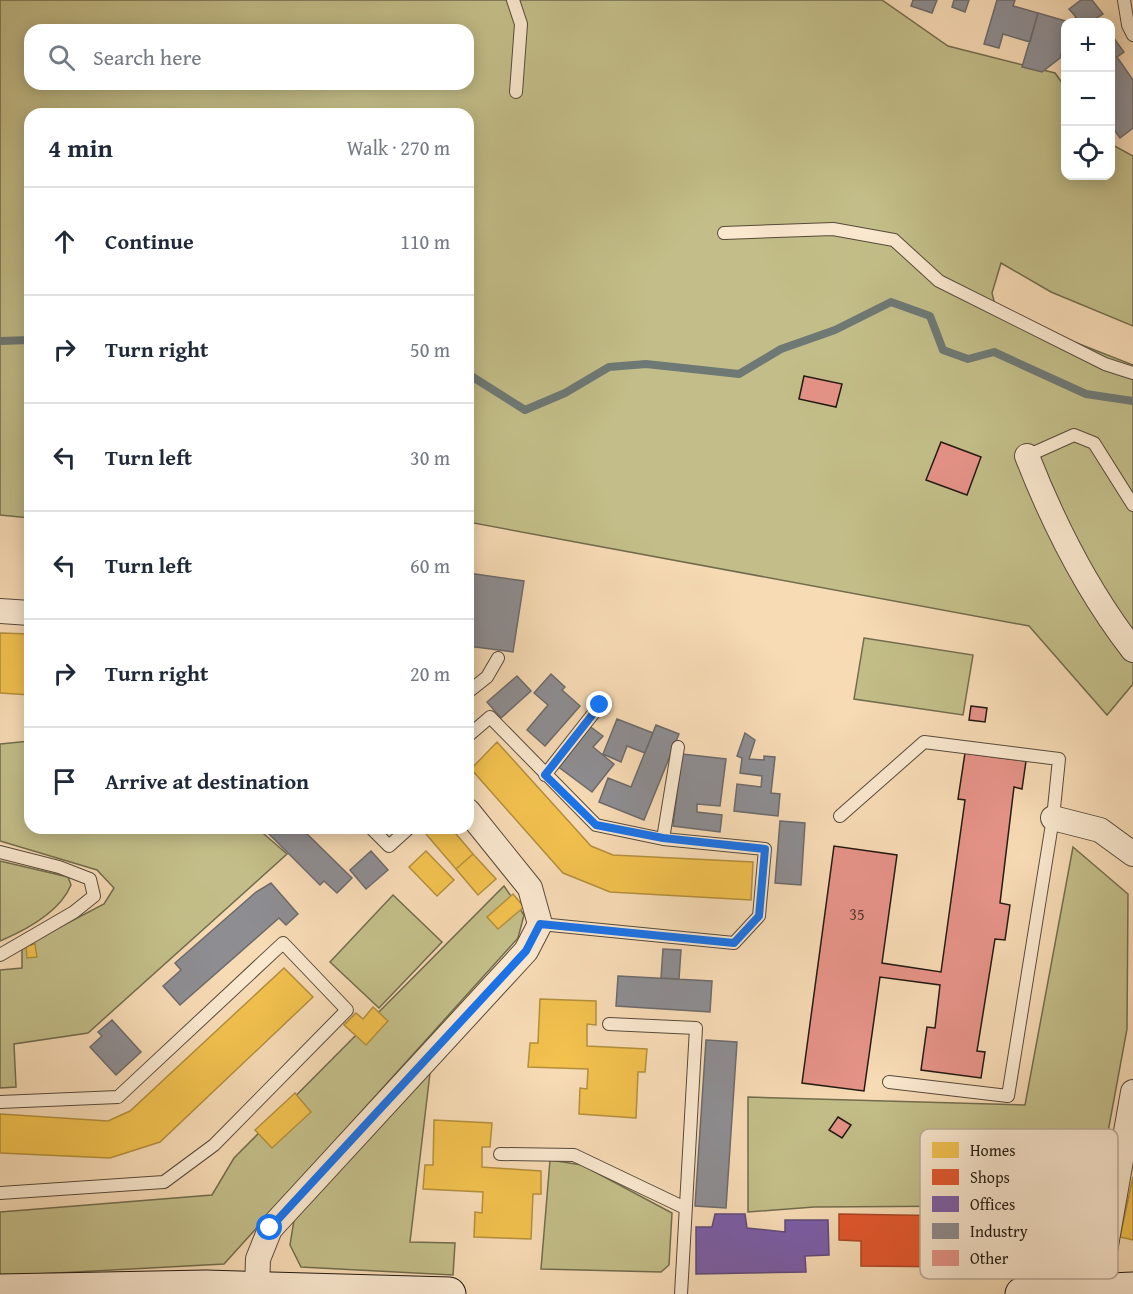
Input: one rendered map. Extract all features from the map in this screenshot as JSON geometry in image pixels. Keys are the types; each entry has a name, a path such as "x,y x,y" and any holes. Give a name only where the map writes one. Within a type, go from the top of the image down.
{"main road":[{"path":"0,1292 206,1287 449,1294"},
{"path":"1022,1294 1133,1289"}],"street":[{"path":"1027,456 1044,501 1106,615 1133,650"},
{"path":"0,611 24,613"},
{"path":"1053,818 1100,830 1133,854"},
{"path":"257,1290 258,1259 270,1228 526,951 540,924 530,888 474,819"},
{"path":"1118,1177 1133,1092"},
{"path":"1098,1291 1100,1279"}],"lane":[{"path":"513,0 521,24 516,92"},
{"path":"1124,0 1128,26 1133,35"},
{"path":"724,233 833,229 894,240 939,280 1105,364 1133,373"},
{"path":"1027,456 1074,435 1094,443 1133,505"},
{"path":"474,687 487,677 498,658"},
{"path":"545,775 600,705"},
{"path":"474,731 490,717 596,825 663,838 765,849 759,916 734,943 540,924"},
{"path":"840,816 924,742 1059,759 1053,818 1008,1096 889,1082"},
{"path":"663,838 678,747"},
{"path":"377,834 389,846 402,834"},
{"path":"0,852 59,867 90,879 94,896 74,912 0,955"},
{"path":"0,1102 118,1097 283,943 347,1010 214,1145 164,1182 0,1193"},
{"path":"609,1024 696,1028 681,1294"},
{"path":"500,1154 574,1155 685,1208"}],"shaded area":[{"path":"0,0 882,0 948,46 1055,73 1061,81 1061,180 1115,180 1115,146 1133,156 1133,326 1051,292 1001,263 992,293 995,305 1064,338 1133,365 1133,684 1107,715 1029,626 474,523 474,108 24,108 24,517 0,515"},
{"path":"864,638 973,655 963,715 854,699"},
{"path":"24,742 24,834 264,834 287,854 88,1033 14,1044 16,1087 0,1088 0,970 22,968 22,947 104,904 114,888 97,870 0,841 0,744"},
{"path":"1073,847 1128,894 1127,1029 1109,1129 920,1129 920,1206 814,1207 748,1212 748,1097 1025,1105"},
{"path":"0,861 68,877 71,885 66,895 51,912 31,926 0,941"},
{"path":"504,886 524,915 518,938 224,1264 0,1276 0,1212 212,1195 234,1158"},
{"path":"393,895 442,942 379,1008 330,962"},
{"path":"430,1073 410,1242 455,1243 453,1275 301,1267 290,1245 294,1220"},
{"path":"550,1160 582,1165 672,1213 669,1265 661,1272 541,1269"}],"building: Homes":[{"path":"0,633 24,634 24,695 0,693"},
{"path":"497,742 591,846 613,855 753,862 751,900 610,892 563,873 474,772 474,766"},
{"path":"426,834 456,834 473,854 456,869"},
{"path":"426,851 454,880 437,896 409,867"},
{"path":"473,854 496,879 478,895 456,869"},
{"path":"513,894 524,907 498,929 487,917"},
{"path":"35,944 37,957 27,958 26,946"},
{"path":"284,968 313,997 160,1142 110,1158 0,1153 0,1114 108,1121 130,1111"},
{"path":"540,999 596,1001 596,1025 587,1024 587,1046 647,1049 645,1072 638,1072 636,1118 579,1114 580,1088 587,1089 588,1069 528,1067 530,1043 538,1043"},
{"path":"373,1007 388,1021 366,1045 344,1025 356,1013 363,1019"},
{"path":"295,1093 311,1112 272,1148 255,1130"},
{"path":"434,1120 492,1123 490,1147 482,1147 482,1167 541,1171 541,1194 533,1194 531,1239 474,1237 475,1212 482,1213 483,1192 423,1189 425,1165 433,1165"},
{"path":"1133,1177 1133,1240 1120,1237"}],"building: Shops":[{"path":"839,1214 920,1215 920,1267 861,1266 861,1241 839,1240"}],"building: Offices":[{"path":"715,1214 745,1214 747,1228 785,1232 785,1220 828,1220 829,1255 805,1256 806,1272 696,1274 696,1227 712,1227"}],"building: Industry":[{"path":"913,0 937,0 932,13 911,6"},
{"path":"954,0 969,0 965,12 952,7"},
{"path":"997,0 1015,0 1013,6 1038,13 1030,42 1003,34 999,48 984,44"},
{"path":"1081,0 1092,0 1103,14 1096,18 1075,18 1069,9"},
{"path":"1038,13 1061,20 1060,58 1042,72 1022,67"},
{"path":"1115,40 1124,52 1117,57 1133,80 1133,128 1120,138 1115,131"},
{"path":"474,574 524,581 513,652 474,647"},
{"path":"551,674 565,687 562,690 580,706 545,746 527,730 548,705 534,693"},
{"path":"517,676 531,691 501,718 487,702"},
{"path":"617,719 653,733 645,753 627,746 621,762 603,754"},
{"path":"588,725 603,736 593,747 614,764 592,792 556,765"},
{"path":"656,725 679,734 644,820 599,802 608,778 631,787"},
{"path":"745,733 755,740 749,759 764,760 764,756 775,757 771,793 780,794 778,816 734,811 737,784 761,787 762,776 740,773 742,758 737,756"},
{"path":"682,754 726,759 720,806 697,804 697,812 722,815 720,832 673,826"},
{"path":"780,821 805,823 801,885 775,883"},
{"path":"269,834 307,834 352,878 337,893 324,881 320,885"},
{"path":"371,851 388,870 366,889 350,870"},
{"path":"271,883 298,914 286,925 279,918 180,1005 163,986 181,970 175,963 256,892"},
{"path":"663,949 681,950 679,979 661,978"},
{"path":"618,976 712,981 710,1012 616,1006"},
{"path":"112,1020 141,1052 116,1075 90,1047 102,1036 98,1032"},
{"path":"706,1040 737,1042 726,1208 695,1206"}],"building: Other":[{"path":"804,376 842,384 836,407 799,399"},
{"path":"941,442 981,457 967,495 926,480"},
{"path":"971,706 987,708 985,722 969,720"},
{"path":"965,753 1026,761 1022,789 1014,787 1000,903 1010,905 1005,940 995,939 977,1051 985,1052 981,1078 921,1070 927,1027 935,1028 940,985 880,977 864,1091 802,1083 834,846 897,855 882,963 941,972 965,800 958,799"},
{"path":"838,1117 851,1125 842,1138 829,1130"}],"waterway":[{"path":"474,378 525,410 565,393 609,367 646,364 739,374 781,349 835,330 891,302 930,316 943,350 968,359 994,352 1086,394 1133,401"},
{"path":"0,341 24,340"}],"route":[{"path":"270,1228 526,951 540,924 734,943 759,916 765,849 663,838 596,825 545,775 600,705"}]}
